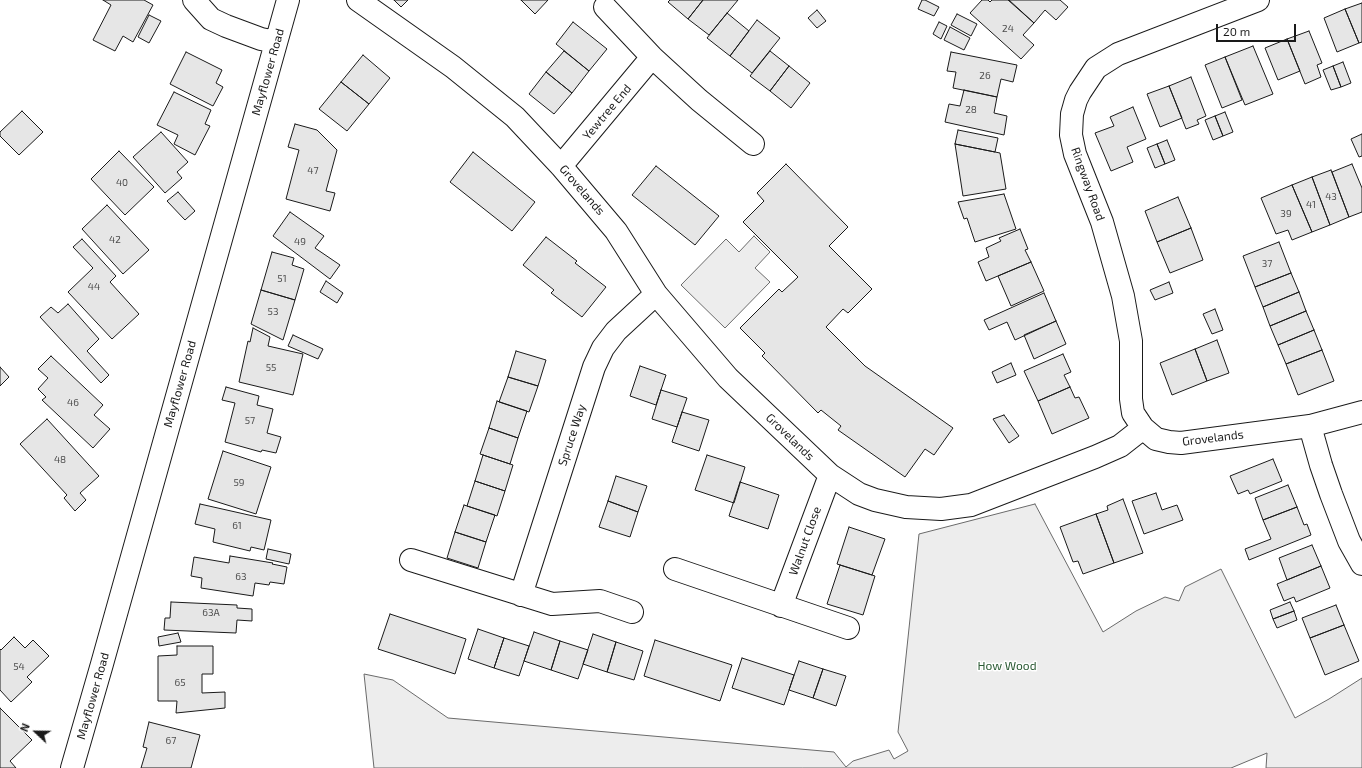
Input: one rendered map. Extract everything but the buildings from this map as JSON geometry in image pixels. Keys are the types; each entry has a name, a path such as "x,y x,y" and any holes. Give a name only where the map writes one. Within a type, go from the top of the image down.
{"street":[{"path":"194,0 211,18 226,26 261,39 276,42"},
{"name":"Mayflower Road","path":"72,768 288,0"},
{"name":"Grovelands","path":"358,0 453,67 515,116 561,166 616,231 656,294 728,378 830,475 859,494 875,500 906,507 941,509 971,505 1120,446 1144,428 1156,439 1181,443 1310,426 1362,412"},
{"name":"Ringway Road","path":"1144,428 1133,413 1131,399 1130,341 1123,296 1102,222 1076,154 1071,135 1072,114 1078,96 1096,68 1118,54 1258,0"},
{"path":"605,7 652,57 699,100 754,144"},
{"name":"Yewtree End","path":"561,166 652,57"},
{"name":"Spruce Way","path":"522,595 594,367 603,348 616,331 656,294"},
{"path":"1310,426 1321,465 1350,540 1362,564"},
{"name":"Walnut Close","path":"781,606 830,475"},
{"path":"411,560 552,604 600,601 632,612"},
{"path":"675,569 848,628"}],"shaded area":[{"path":"754,236 770,252 755,268 770,282 725,328 681,285 726,239 739,252"},
{"name":"How Wood","path":"1035,504 1103,632 1136,611 1165,597 1179,601 1185,587 1221,569 1295,718 1362,678 1362,768 1266,768 1267,753 1231,768 374,768 364,674 393,680 448,718 834,752 846,767 853,761 889,750 894,759 908,751 898,732 919,534"}]}
